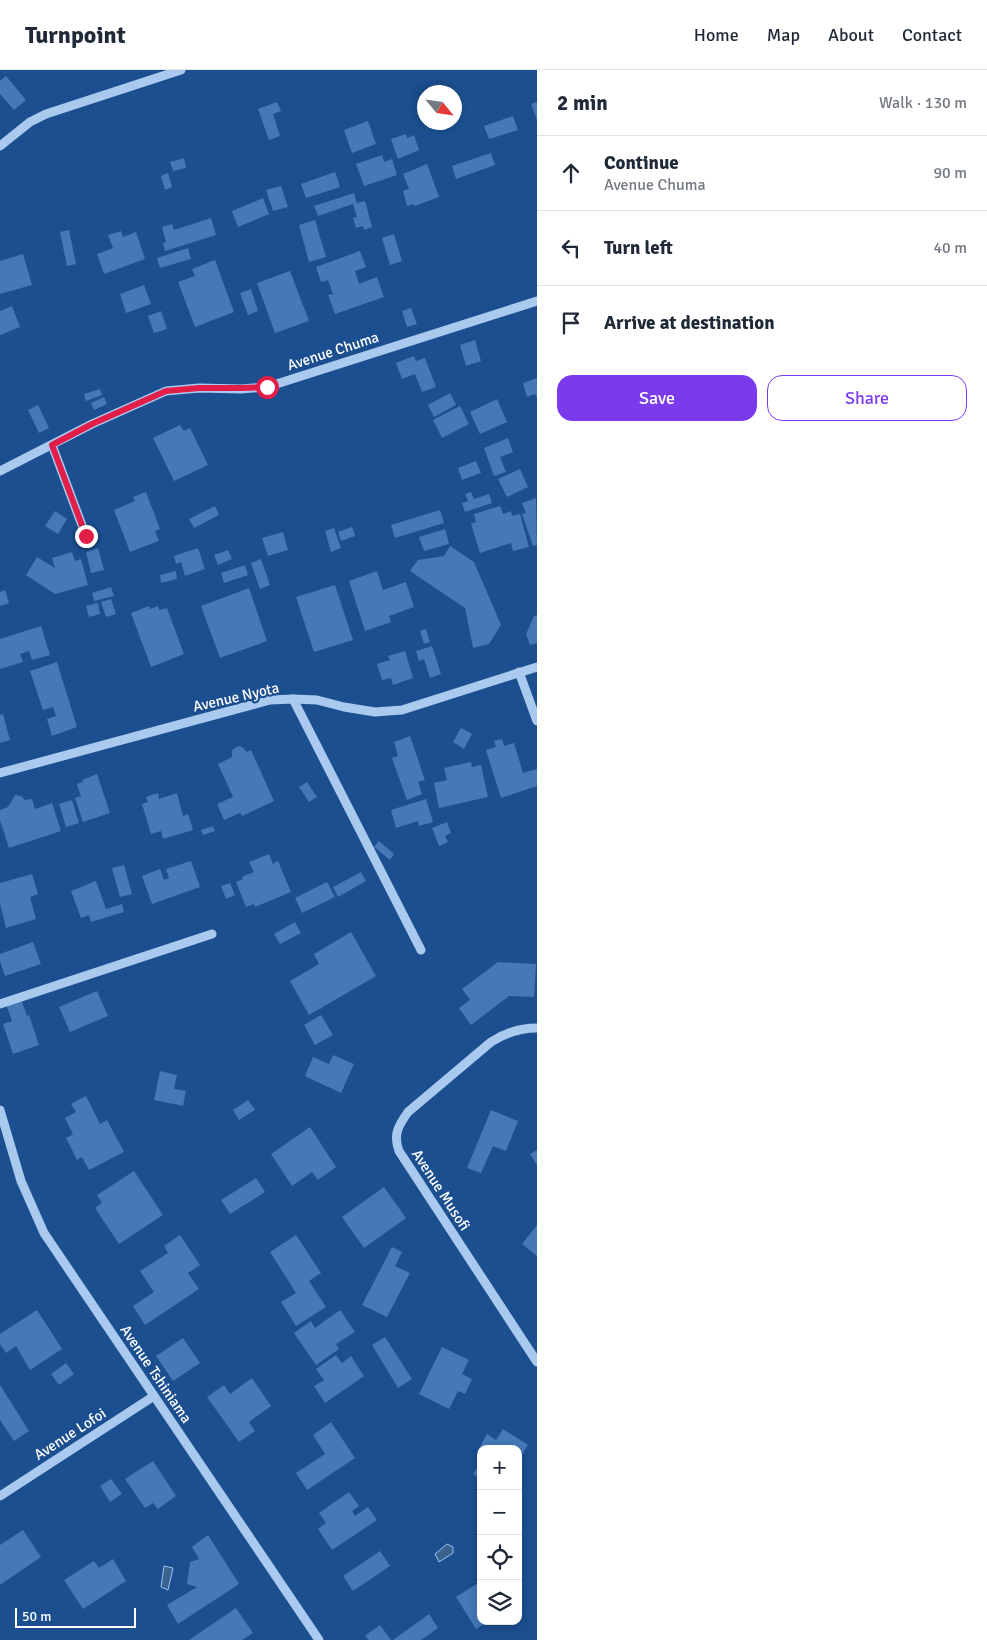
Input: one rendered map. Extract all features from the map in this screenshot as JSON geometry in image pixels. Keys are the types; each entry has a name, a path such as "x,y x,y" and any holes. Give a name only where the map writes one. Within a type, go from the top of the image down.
{"street":[{"path":"0,146 30,122 46,114 181,70"},
{"name":"Avenue Chuma","path":"0,471 92,424 166,391 199,388 267,387 537,302"},
{"path":"52,445 86,536"},
{"name":"Avenue Nyota","path":"0,773 270,700 317,700 344,708 375,712 402,710 537,667"},
{"path":"519,672 537,721"},
{"path":"293,699 422,950"},
{"path":"0,1004 212,934"},
{"name":"Avenue Musofi","path":"537,1028 519,1030 502,1035 491,1042 408,1112 395,1136 399,1152 537,1362"},
{"name":"Avenue Tshiniama","path":"0,1110 21,1181 44,1233 319,1640"},
{"name":"Avenue Lofoi","path":"0,1496 154,1396"}],"water":[{"path":"447,1544 453,1547 453,1553 439,1562 435,1554"},
{"path":"164,1566 173,1568 168,1590 161,1587"}],"building":[{"path":"6,76 26,100 14,110 0,94 0,81"},
{"path":"277,102 281,111 273,114 280,136 269,140 258,109"},
{"path":"537,102 537,120 531,104"},
{"path":"513,116 518,130 489,139 484,126"},
{"path":"368,121 376,144 352,153 344,130"},
{"path":"406,134 407,138 414,135 419,150 398,159 391,139"},
{"path":"491,153 495,165 456,179 452,166"},
{"path":"382,155 384,162 392,159 397,175 364,186 356,164"},
{"path":"184,158 186,168 173,171 170,162"},
{"path":"427,164 439,197 415,206 414,204 407,206 403,191 409,189 403,174"},
{"path":"335,172 340,187 306,198 301,184"},
{"path":"168,173 172,187 165,190 161,176"},
{"path":"281,186 288,207 273,211 266,190"},
{"path":"354,193 357,203 365,201 372,227 364,230 363,226 356,228 353,218 357,217 353,204 318,216 314,206"},
{"path":"263,198 269,214 238,227 232,211"},
{"path":"211,218 216,235 165,251 163,243 166,242 162,227 172,224 174,230"},
{"path":"315,220 326,257 309,262 299,225"},
{"path":"69,230 76,264 67,266 60,232"},
{"path":"121,231 123,237 136,232 145,259 104,274 97,254 113,248 108,235"},
{"path":"394,234 402,261 390,265 382,238"},
{"path":"188,248 191,259 160,268 157,258"},
{"path":"360,251 366,267 355,271 359,284 377,277 384,297 335,314 328,295 333,294 328,280 321,282 316,267"},
{"path":"23,254 32,285 0,294 0,261"},
{"path":"215,260 234,312 195,327 178,282 195,276 192,269"},
{"path":"290,271 309,321 275,333 257,283"},
{"path":"144,285 151,304 126,313 120,294"},
{"path":"251,289 258,311 248,315 240,293"},
{"path":"12,306 20,327 0,335 0,311"},
{"path":"411,308 417,324 407,327 402,311"},
{"path":"161,311 167,329 154,333 148,316"},
{"path":"475,340 481,361 466,366 460,345"},
{"path":"414,356 416,361 425,358 436,387 422,392 415,374 402,379 396,363"},
{"path":"537,378 537,398 535,394 527,397 523,383"},
{"path":"100,389 102,395 86,401 84,394"},
{"path":"450,393 456,405 434,417 428,405"},
{"path":"104,397 107,404 94,410 91,403"},
{"path":"497,399 507,422 480,434 470,412"},
{"path":"38,405 49,428 39,433 28,410"},
{"path":"460,406 469,424 442,438 433,420"},
{"path":"180,425 184,431 190,428 208,465 174,481 153,438"},
{"path":"508,438 513,452 500,457 506,472 494,476 484,448"},
{"path":"476,461 481,473 462,480 458,468"},
{"path":"520,469 528,487 507,497 498,479"},
{"path":"146,492 160,529 155,531 159,541 130,552 114,510 135,501 133,497"},
{"path":"471,492 474,499 489,494 492,503 465,512 462,503 468,501 465,494"},
{"path":"536,498 537,545 533,546 522,514 526,513 522,503"},
{"path":"215,506 219,515 194,528 189,519"},
{"path":"500,506 503,514 511,511 512,516 520,514 529,547 513,551 511,543 480,553 471,524 476,522 474,514"},
{"path":"440,510 444,523 395,538 391,525"},
{"path":"55,511 67,519 58,534 45,526"},
{"path":"352,527 355,536 341,541 338,532"},
{"path":"334,528 341,548 331,552 325,531"},
{"path":"445,529 449,544 424,551 419,537"},
{"path":"283,532 288,550 268,556 262,538"},
{"path":"450,546 474,562 501,625 489,644 473,648 465,608 410,571 418,560 444,556"},
{"path":"98,548 104,570 91,573 86,552"},
{"path":"198,548 205,569 185,576 181,562 176,564 174,556"},
{"path":"228,550 232,559 218,565 214,555"},
{"path":"72,552 75,561 81,559 88,585 55,594 26,575 37,557 55,568 52,558"},
{"path":"261,559 270,585 260,589 251,563"},
{"path":"245,565 248,575 224,583 221,573"},
{"path":"176,571 177,579 161,583 160,575"},
{"path":"377,571 383,590 406,582 414,607 389,616 391,622 365,631 349,581"},
{"path":"335,585 353,640 314,652 296,597"},
{"path":"111,587 114,596 94,601 92,593"},
{"path":"249,588 267,641 220,658 201,606"},
{"path":"5,590 9,603 0,606 0,592"},
{"path":"111,599 116,614 106,617 101,602"},
{"path":"98,603 100,614 89,617 86,606"},
{"path":"149,606 150,609 158,606 159,610 167,608 184,654 151,667 131,613"},
{"path":"537,615 537,643 530,645 526,634 534,616"},
{"path":"41,626 50,655 32,660 29,651 20,654 23,662 0,669 0,639"},
{"path":"426,629 430,642 424,644 420,631"},
{"path":"432,646 441,674 430,678 424,659 419,661 416,651"},
{"path":"405,651 413,678 393,685 391,678 382,680 377,664 390,660 388,656"},
{"path":"57,662 77,727 52,736 47,719 56,716 53,707 43,710 30,671"},
{"path":"3,714 10,740 0,743 0,715"},
{"path":"461,728 472,734 464,749 453,742"},
{"path":"410,736 425,780 418,782 422,794 407,800 392,758 398,756 394,742"},
{"path":"502,739 504,746 514,743 523,773 537,769 537,786 501,798 486,750 496,747 494,741"},
{"path":"238,746 247,752 251,750 274,801 242,816 240,813 224,820 217,804 233,797 218,764 232,757 232,750"},
{"path":"471,762 472,767 481,765 488,797 439,808 434,783 447,780 444,768"},
{"path":"97,774 110,813 83,822 75,798 81,796 77,784"},
{"path":"307,782 317,797 309,802 299,787"},
{"path":"158,793 159,799 177,793 183,816 188,814 193,830 163,839 161,831 151,834 142,804 148,802 146,797"},
{"path":"15,795 21,796 25,800 32,799 35,809 52,803 61,831 9,848 0,820 0,810 8,807"},
{"path":"426,799 433,822 419,826 418,821 396,828 391,810"},
{"path":"72,800 79,823 66,827 59,804"},
{"path":"447,822 451,833 445,836 448,842 439,846 432,828"},
{"path":"213,826 215,831 203,835 201,830"},
{"path":"379,841 394,854 390,860 374,847"},
{"path":"269,854 273,864 278,861 291,892 255,907 254,904 246,907 236,882 254,872 249,862"},
{"path":"191,861 200,887 152,904 142,876 160,869 164,880 169,878 166,869"},
{"path":"124,865 132,894 120,897 112,868"},
{"path":"361,872 366,881 338,897 333,887"},
{"path":"32,874 38,894 30,897 36,919 6,928 0,903 0,883"},
{"path":"96,881 106,909 122,904 124,912 91,922 89,915 81,918 71,891"},
{"path":"327,882 335,897 302,913 295,898"},
{"path":"230,883 235,895 226,899 221,886"},
{"path":"295,922 301,933 280,944 274,934"},
{"path":"351,932 376,976 309,1015 290,981 319,964 314,954"},
{"path":"33,942 41,964 5,976 0,961 0,954"},
{"path":"498,962 536,964 534,997 509,996 471,1025 459,1008 470,1000 462,989"},
{"path":"97,991 108,1016 70,1032 59,1007"},
{"path":"21,999 27,1016 29,1015 39,1045 13,1054 3,1024 12,1021 6,1004"},
{"path":"321,1015 333,1035 315,1045 304,1025"},
{"path":"333,1055 354,1064 341,1093 305,1076 313,1057 329,1064"},
{"path":"160,1071 177,1075 174,1089 186,1091 183,1106 154,1100"},
{"path":"86,1096 100,1124 107,1120 124,1152 89,1170 82,1157 77,1160 66,1138 73,1134 65,1118 76,1112 71,1104"},
{"path":"248,1100 255,1110 239,1120 233,1110"},
{"path":"491,1110 518,1121 506,1151 493,1146 481,1173 467,1168"},
{"path":"310,1127 336,1167 318,1180 312,1172 292,1186 271,1154"},
{"path":"537,1150 537,1165 530,1154"},
{"path":"134,1171 163,1215 119,1244 95,1208 102,1203 97,1195"},
{"path":"256,1178 265,1192 230,1214 221,1200"},
{"path":"384,1187 406,1218 364,1248 342,1217"},
{"path":"537,1225 537,1256 522,1244"},
{"path":"180,1235 200,1265 188,1273 199,1289 145,1325 133,1306 154,1292 140,1271 168,1253 164,1246"},
{"path":"296,1235 321,1273 309,1281 326,1307 296,1326 281,1302 296,1293 270,1252"},
{"path":"392,1247 402,1252 395,1266 410,1273 387,1317 362,1305"},
{"path":"37,1310 62,1349 30,1370 16,1346 6,1353 0,1344 0,1334"},
{"path":"340,1310 355,1332 336,1344 339,1349 316,1365 294,1333 311,1321 315,1328"},
{"path":"385,1337 412,1379 398,1388 372,1345"},
{"path":"183,1338 200,1363 173,1381 156,1356"},
{"path":"442,1347 469,1360 462,1374 472,1379 465,1394 458,1391 449,1409 419,1394"},
{"path":"336,1355 342,1363 351,1356 364,1376 325,1403 314,1386 324,1380 316,1369"},
{"path":"66,1363 74,1374 59,1385 51,1374"},
{"path":"252,1378 271,1406 249,1422 255,1431 239,1442 207,1397 224,1385 230,1394"},
{"path":"0,1385 29,1431 14,1441 0,1420"},
{"path":"331,1422 355,1458 307,1490 296,1473 325,1454 313,1435"},
{"path":"503,1429 528,1445 522,1454 522,1445 481,1445 487,1434 496,1440"},
{"path":"153,1461 176,1496 158,1509 153,1503 145,1508 125,1479"},
{"path":"477,1468 477,1476 473,1474"},
{"path":"111,1479 122,1494 110,1502 100,1486"},
{"path":"349,1492 359,1506 352,1511 355,1516 368,1507 377,1520 332,1550 318,1529 326,1523 319,1513"},
{"path":"23,1530 41,1557 0,1585 0,1545"},
{"path":"208,1535 239,1584 178,1624 167,1605 197,1587 187,1584 190,1562 199,1559 192,1547"},
{"path":"380,1551 390,1566 353,1591 343,1576"},
{"path":"113,1559 126,1581 83,1609 64,1580 94,1561 99,1568"},
{"path":"477,1584 477,1625 482,1625 476,1629 456,1597"},
{"path":"236,1608 253,1633 242,1640 189,1640"},
{"path":"429,1614 438,1628 421,1640 393,1640"},
{"path":"380,1625 391,1640 369,1640 365,1636"}],"route":[{"path":"86,536 52,445 92,424 166,391 199,388 267,387"}]}
